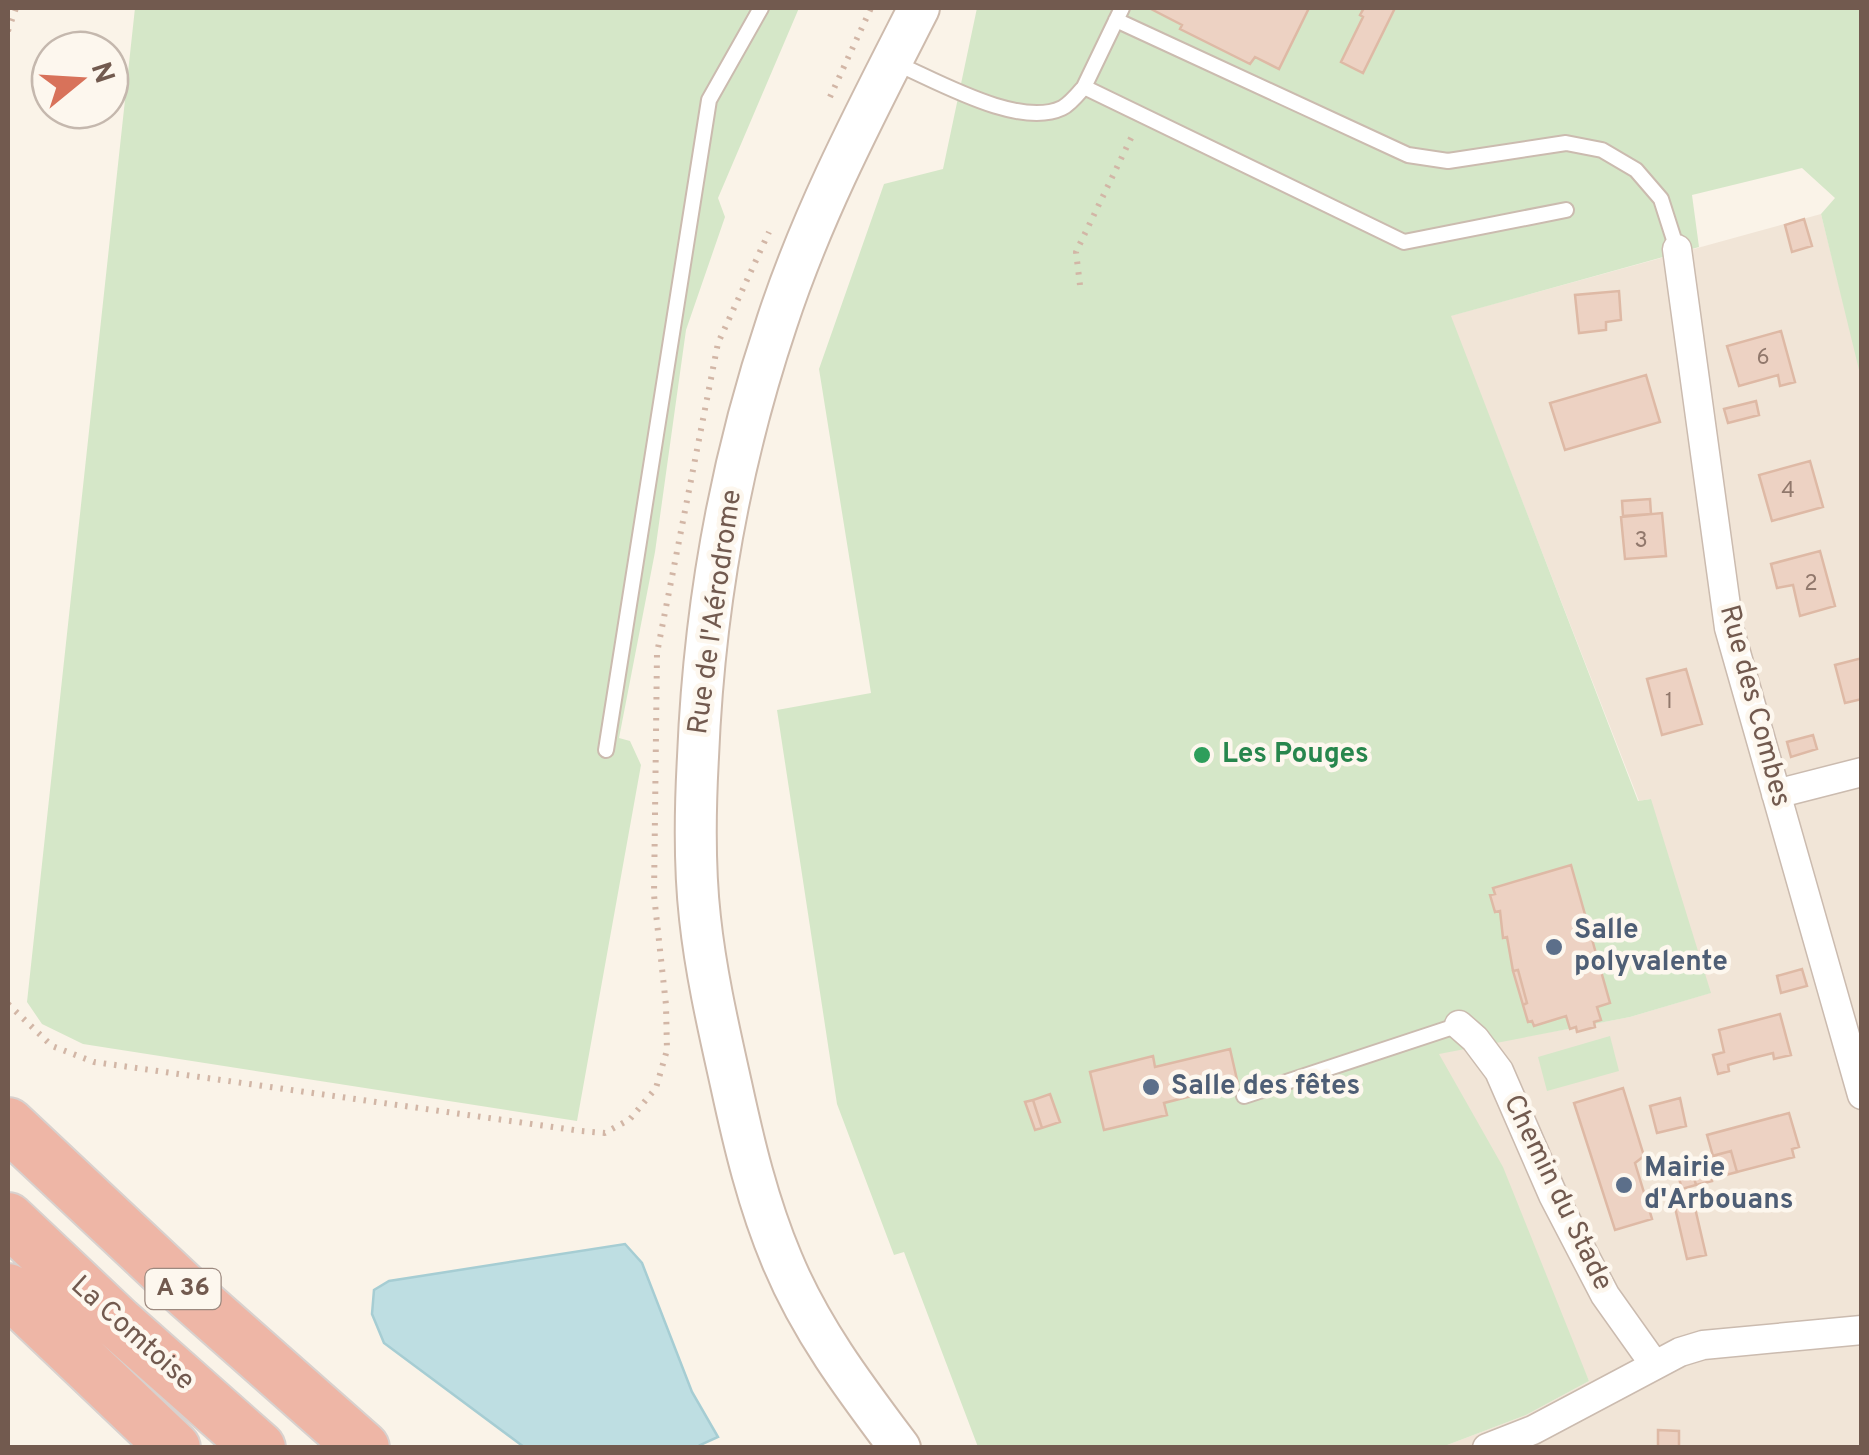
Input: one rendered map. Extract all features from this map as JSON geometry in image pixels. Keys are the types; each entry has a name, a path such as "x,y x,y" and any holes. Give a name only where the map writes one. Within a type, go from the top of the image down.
{"highway":[{"name":"A 36","path":"8,1124 190,1296 363,1448"},
{"name":"La Comtoise","path":"8,1219 258,1448"},
{"name":"La Comtoise","path":"8,1290 174,1448"}],"street":[{"name":"Rue de l'Aérodrome","path":"900,1448 833,1360 782,1262 753,1181 720,1035 700,918 695,814 701,686 714,584 750,408 818,211 919,8"},
{"name":"Rue des Combes","path":"1677,249 1729,628 1858,1066 1862,1095"},
{"path":"1776,794 1862,772"},
{"name":"Chemin du Stade","path":"1459,1025 1499,1071 1553,1195 1605,1295 1654,1364"},
{"path":"1486,1448 1534,1439 1654,1364 1704,1345 1862,1330"}],"lane":[{"path":"606,750 709,100 761,8"},
{"path":"892,62 997,106 1036,114 1064,108 1084,87 1119,14 1408,155 1448,161 1566,142 1602,150 1636,170 1662,199 1677,249"},
{"path":"1084,87 1404,242 1566,210"},
{"path":"1244,1096 1459,1025"}],"path":[{"path":"8,31 16,8"},
{"path":"1080,285 1076,252 1142,115"},
{"path":"8,1004 52,1046"}],"shaded area":[{"path":"1821,214 1862,377 1861,1447 1442,1447 1526,1415 1589,1381 1438,1053 1630,1017 1710,993 1650,799 1639,801 1450,316"}],"green space":[{"path":"135,8 799,8 718,198 725,217 686,330 655,552 619,738 630,741 641,765 577,1121 83,1044 42,1024 27,1002 122,130 130,130 130,54"},
{"name":"Les Pouges","path":"977,8 1861,8 1861,378 1821,214 1835,198 1802,168 1692,195 1699,247 1451,316 1638,801 1651,799 1711,993 1630,1017 1439,1054 1503,1167 1589,1381 1526,1415 1442,1447 978,1447 904,1252 894,1255 837,1104 777,710 871,693 819,369 884,184 943,169"},
{"path":"1610,1036 1619,1071 1547,1091 1538,1057"}],"water":[{"path":"625,1244 642,1263 692,1392 718,1437 701,1447 524,1447 384,1343 372,1314 374,1290 389,1281"}],"building":[{"path":"1149,8 1309,8 1279,69 1255,57 1250,64 1180,29 1182,25"},
{"path":"1364,8 1395,8 1363,73 1341,62"},
{"path":"1804,219 1812,246 1792,252 1785,225"},
{"path":"1619,291 1621,320 1606,322 1606,330 1579,333 1575,295"},
{"path":"1781,331 1795,382 1780,386 1778,375 1739,386 1727,346"},
{"path":"1646,375 1660,422 1565,450 1550,403"},
{"path":"1756,401 1759,415 1728,423 1724,409"},
{"path":"1810,461 1823,507 1772,521 1759,475"},
{"path":"1650,499 1651,514 1623,516 1622,501"},
{"path":"1662,513 1666,556 1625,559 1621,517"},
{"path":"1820,551 1835,606 1800,616 1793,585 1777,588 1771,564"},
{"path":"1862,658 1862,699 1845,703 1835,665"},
{"path":"1686,669 1702,724 1662,735 1647,679"},
{"path":"1813,735 1817,749 1791,757 1787,742"},
{"path":"1571,865 1610,1003 1597,1007 1601,1020 1594,1022 1595,1027 1577,1032 1576,1027 1570,1029 1566,1016 1534,1026 1532,1021 1528,1022 1518,970 1513,971 1500,911 1495,912 1490,895 1495,894 1493,888"},
{"path":"1802,969 1807,986 1781,993 1777,976"},
{"path":"1518,970 1527,1003 1523,1005 1513,971"},
{"path":"1780,1014 1791,1055 1774,1059 1773,1053 1753,1058 1728,1065 1729,1071 1718,1074 1713,1055 1724,1052 1719,1030"},
{"path":"1230,1049 1238,1084 1164,1103 1167,1115 1104,1130 1090,1072 1153,1056 1155,1067"},
{"path":"1623,1088 1644,1156 1635,1163 1652,1219 1615,1230 1574,1103"},
{"path":"1050,1094 1060,1122 1042,1128 1033,1100"},
{"path":"1680,1098 1686,1126 1657,1133 1650,1106"},
{"path":"1033,1100 1042,1128 1035,1130 1025,1102"},
{"path":"1789,1113 1799,1147 1792,1149 1794,1157 1737,1172 1731,1151 1713,1156 1707,1135"},
{"path":"1731,1151 1737,1172 1722,1176 1716,1155"},
{"path":"1707,1162 1712,1181 1696,1185 1691,1167"},
{"path":"1691,1167 1696,1185 1682,1189 1677,1171"},
{"path":"1692,1195 1706,1255 1687,1259 1673,1199"},
{"path":"1658,1430 1679,1431 1679,1448 1658,1448"}],"place":[{"name":"Les Pouges","path":"1202,755"},
{"name":"Salle polyvalente","path":"1554,947"},
{"name":"Salle des fêtes","path":"1151,1087"},
{"name":"Mairie d'Arbouans","path":"1624,1185"}]}
